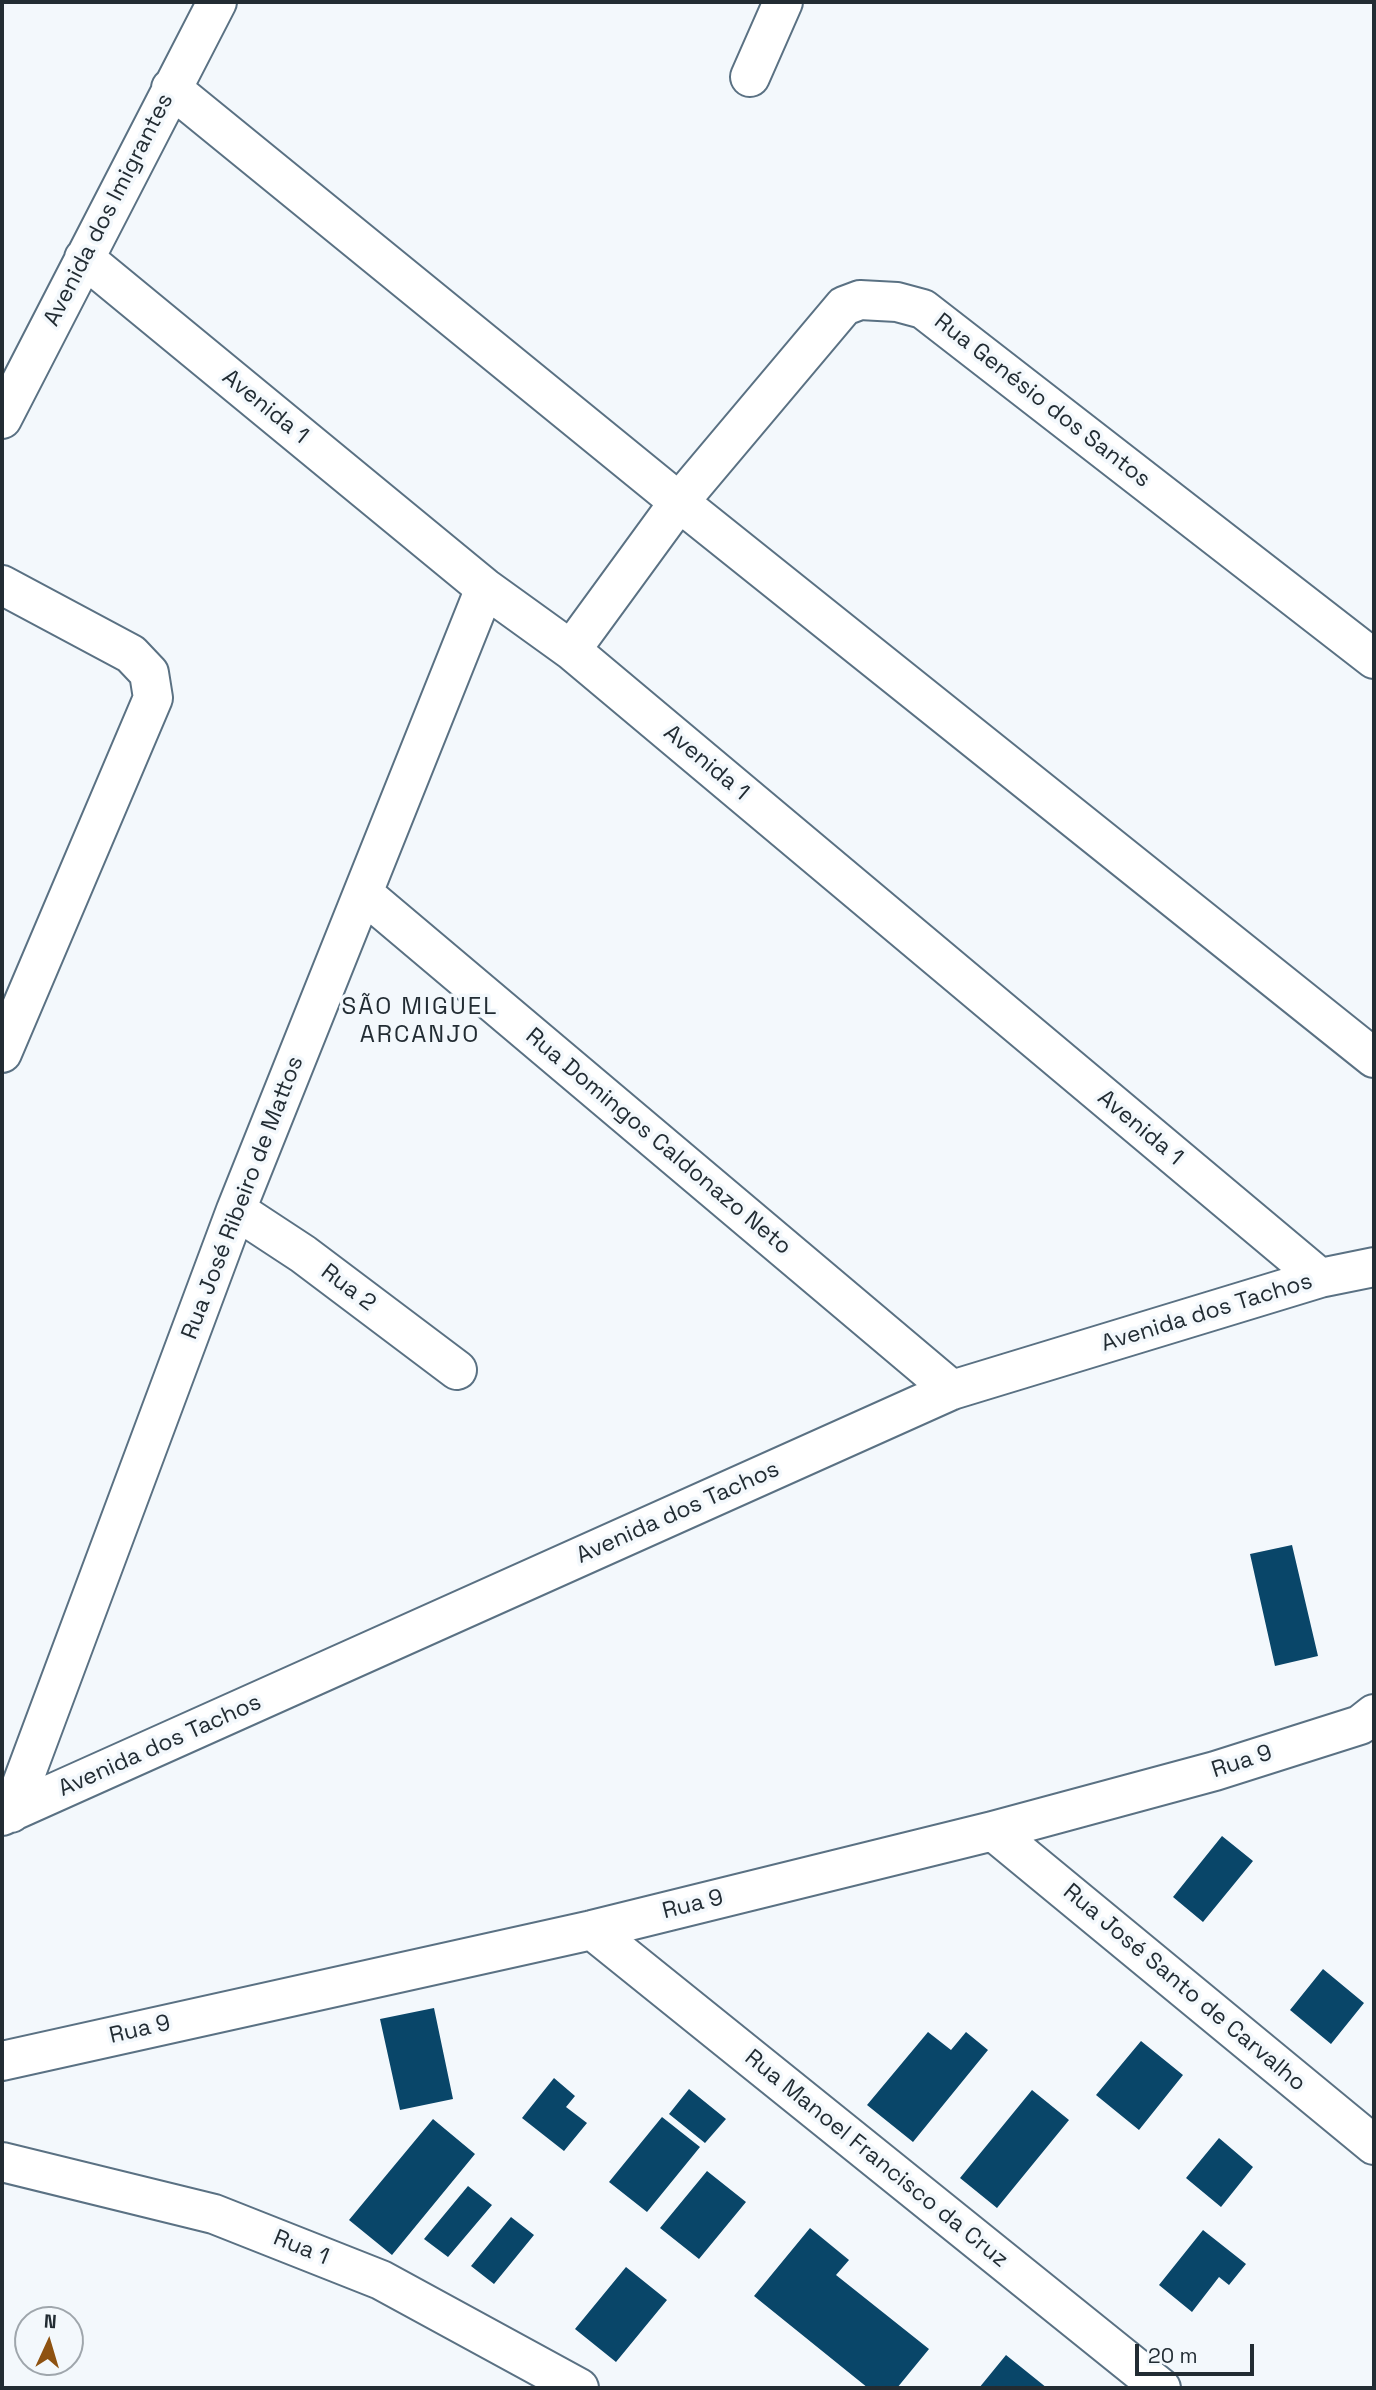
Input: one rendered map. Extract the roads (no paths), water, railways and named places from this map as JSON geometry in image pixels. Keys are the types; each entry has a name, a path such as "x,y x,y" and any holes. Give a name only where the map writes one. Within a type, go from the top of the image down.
{"street":[{"name":"Avenida dos Imigrantes","path":"2,419 217,2"},
{"path":"750,77 783,2"},
{"path":"171,88 679,502 1374,1058"},
{"name":"Avenida 1","path":"85,258 485,588 571,650 1320,1278"},
{"name":"Rua Genésio dos Santos","path":"571,650 679,502 844,306 860,300 897,302 923,309 1374,659"},
{"path":"2,585 131,654 149,673 153,698 2,1053"},
{"name":"Rua José Ribeiro de Mattos","path":"6,1815 236,1210 485,588"},
{"name":"Rua Domingos Caldonazo Neto","path":"364,894 952,1390"},
{"name":"Rua 2","path":"236,1210 303,1254 457,1370"},
{"name":"Avenida dos Tachos","path":"6,1815 952,1390 1320,1278 1374,1267"},
{"name":"Rua 9","path":"2,2061 592,1930 993,1831 1215,1771 1369,1725"},
{"name":"Rua José Santo de Carvalho","path":"993,1831 1374,2146"},
{"name":"Rua Manoel Francisco da Cruz","path":"592,1930 1161,2388"},
{"name":"Rua 1","path":"2,2162 227,2219 382,2280 579,2388"}],"district":[{"name":"SÃO MIGUEL ARCANJO","path":"420,1021"}]}
